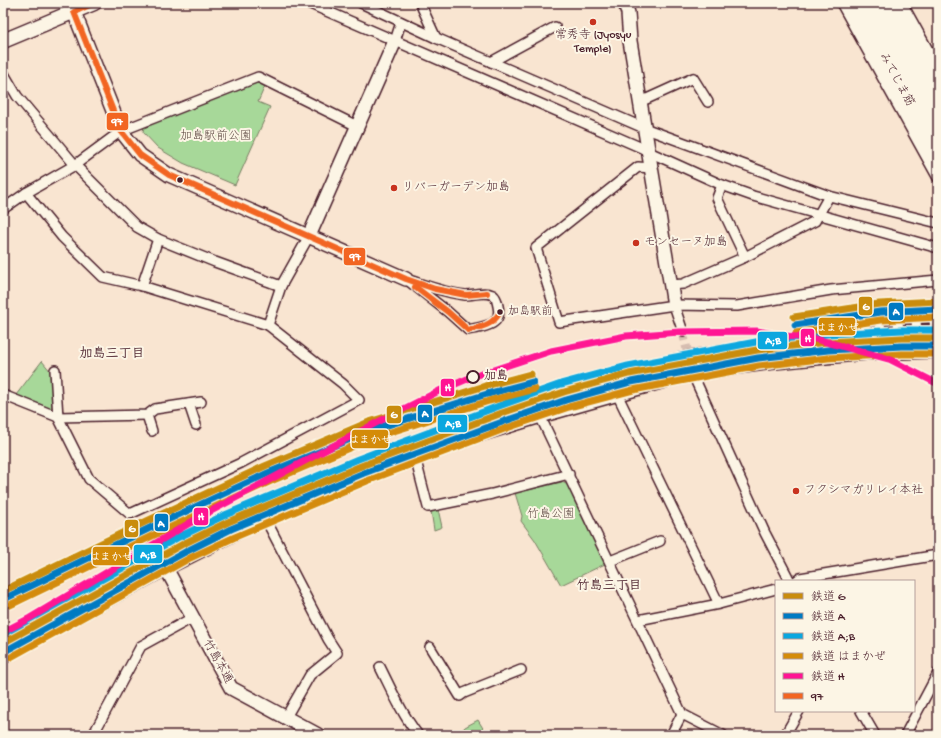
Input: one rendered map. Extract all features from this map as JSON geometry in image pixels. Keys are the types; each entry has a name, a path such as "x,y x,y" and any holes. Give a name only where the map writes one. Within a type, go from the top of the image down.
{"highway":[{"path":"865,3 938,133"},
{"path":"881,3 938,104"}],"main road":[{"path":"3,41 70,8 94,3"},
{"name":"みてじま筋","path":"853,3 938,156"},
{"path":"893,3 938,82"}],"street":[{"path":"308,3 642,148 722,185 753,196 938,248"},
{"path":"361,3 436,38 644,128 829,196 938,223"},
{"path":"420,3 436,38"},
{"path":"625,3 628,13 630,41 674,305 683,332"},
{"path":"841,3 938,178"},
{"path":"902,3 938,68"},
{"path":"70,8 121,131 140,155 169,175 406,279 435,289 466,295 493,295 497,299 500,312 492,324 468,330 406,279"},
{"path":"268,325 281,286 309,236 401,22"},
{"path":"491,62 555,27"},
{"path":"3,72 17,96 75,165 137,227 158,240 281,286"},
{"path":"3,209 26,193 75,165 121,131 258,77 357,126"},
{"path":"640,102 693,78 708,102"},
{"path":"652,168 638,167 536,248 559,322 674,305 737,306 830,290 938,280"},
{"path":"722,185 717,198 745,257"},
{"path":"26,193 62,237 103,277 142,286 268,325 343,384 359,400 240,463 130,514 89,479 58,417 55,370"},
{"path":"671,285 683,284 745,257 815,221 829,196"},
{"path":"142,286 158,240"},
{"path":"3,659 167,570 266,520 415,457 618,396 692,371 866,355 938,353"},
{"path":"692,371 765,533 789,580"},
{"path":"3,395 58,417 147,416 155,409 201,402"},
{"path":"618,396 718,604"},
{"path":"189,404 196,425"},
{"path":"147,416 152,431"},
{"path":"541,418 682,714 723,735"},
{"path":"415,457 428,507 492,494 569,474"},
{"path":"266,520 328,639 337,653 310,675 286,717"},
{"path":"610,561 660,541"},
{"path":"797,580 800,578 938,555"},
{"name":"竹島本通","path":"167,570 231,688 318,735"},
{"path":"638,620 718,604 775,589"},
{"path":"93,735 141,646 192,618"},
{"path":"430,648 460,696 521,670"},
{"path":"380,667 398,703 418,735"},
{"path":"905,735 938,673"},
{"path":"785,735 798,712"},
{"path":"863,712 875,735"},
{"path":"671,735 682,714"}],"green space":[{"name":"加島駅前公園","path":"252,83 258,83 265,86 258,102 270,107 235,185 183,163 158,148 143,132 144,126"},
{"path":"42,361 51,372 52,410 16,395"},
{"name":"竹島公園","path":"562,482 568,485 605,564 561,585 535,540 521,521 522,516 515,493"},
{"path":"438,509 442,527 434,530 431,511"},
{"path":"478,720 487,735 457,735 465,727"}],"tunnel":[{"path":"683,332 691,367"}],"railway":[{"path":"375,461 504,405 642,362 692,351 836,329 938,323"},
{"path":"3,599 13,593"}],"rail line":[{"name":"G","path":"794,317 879,304 938,301"},
{"name":"A","path":"795,325 880,312 938,309"},
{"name":"はまかぜ","path":"796,333 881,320 938,317"},
{"name":"A;B","path":"3,634 179,537 225,515 358,459 561,384 628,366 756,342 827,334 902,330 938,330"},
{"name":"H","path":"3,632 30,618 198,518 376,423 439,391 472,377 551,351 626,336 680,332 757,331 784,336 812,338 889,359 938,384"},
{"name":"G","path":"3,643 183,544 228,522 361,466 502,413 564,392 629,374 757,350 827,342 902,338 938,338"},
{"name":"A","path":"7,650 187,551 231,529 364,473 566,400 631,382 758,358 828,350 902,346 938,346"},
{"name":"はまかぜ","path":"11,657 190,558 235,537 367,481 507,428 569,407 633,390 759,366 828,358 902,354 938,354"},
{"name":"G","path":"3,591 265,466 369,422 485,386 531,374"},
{"name":"A","path":"6,598 268,473 372,430 487,394 533,382"},
{"name":"はまかぜ","path":"10,605 154,535 271,481 375,437 489,401 535,389"}],"transit line":[{"name":"97","path":"94,3 74,12 121,131 140,155 169,175 406,279 435,289 466,295 487,293"},
{"name":"97","path":"415,287 448,312 468,330 490,323 500,312"}],"place":[{"name":"常秀寺 (Jyosyu Temple)","path":"593,22"},
{"name":"リバーガーデン加島","path":"394,188"},
{"name":"モンセーヌ加島","path":"636,243"},
{"name":"加島駅前","path":"500,312"},
{"name":"加島","path":"473,377"},
{"name":"フクシマガリレイ本社","path":"796,491"}],"district":[{"name":"加島三丁目","path":"112,354"},
{"name":"竹島三丁目","path":"609,586"}]}
